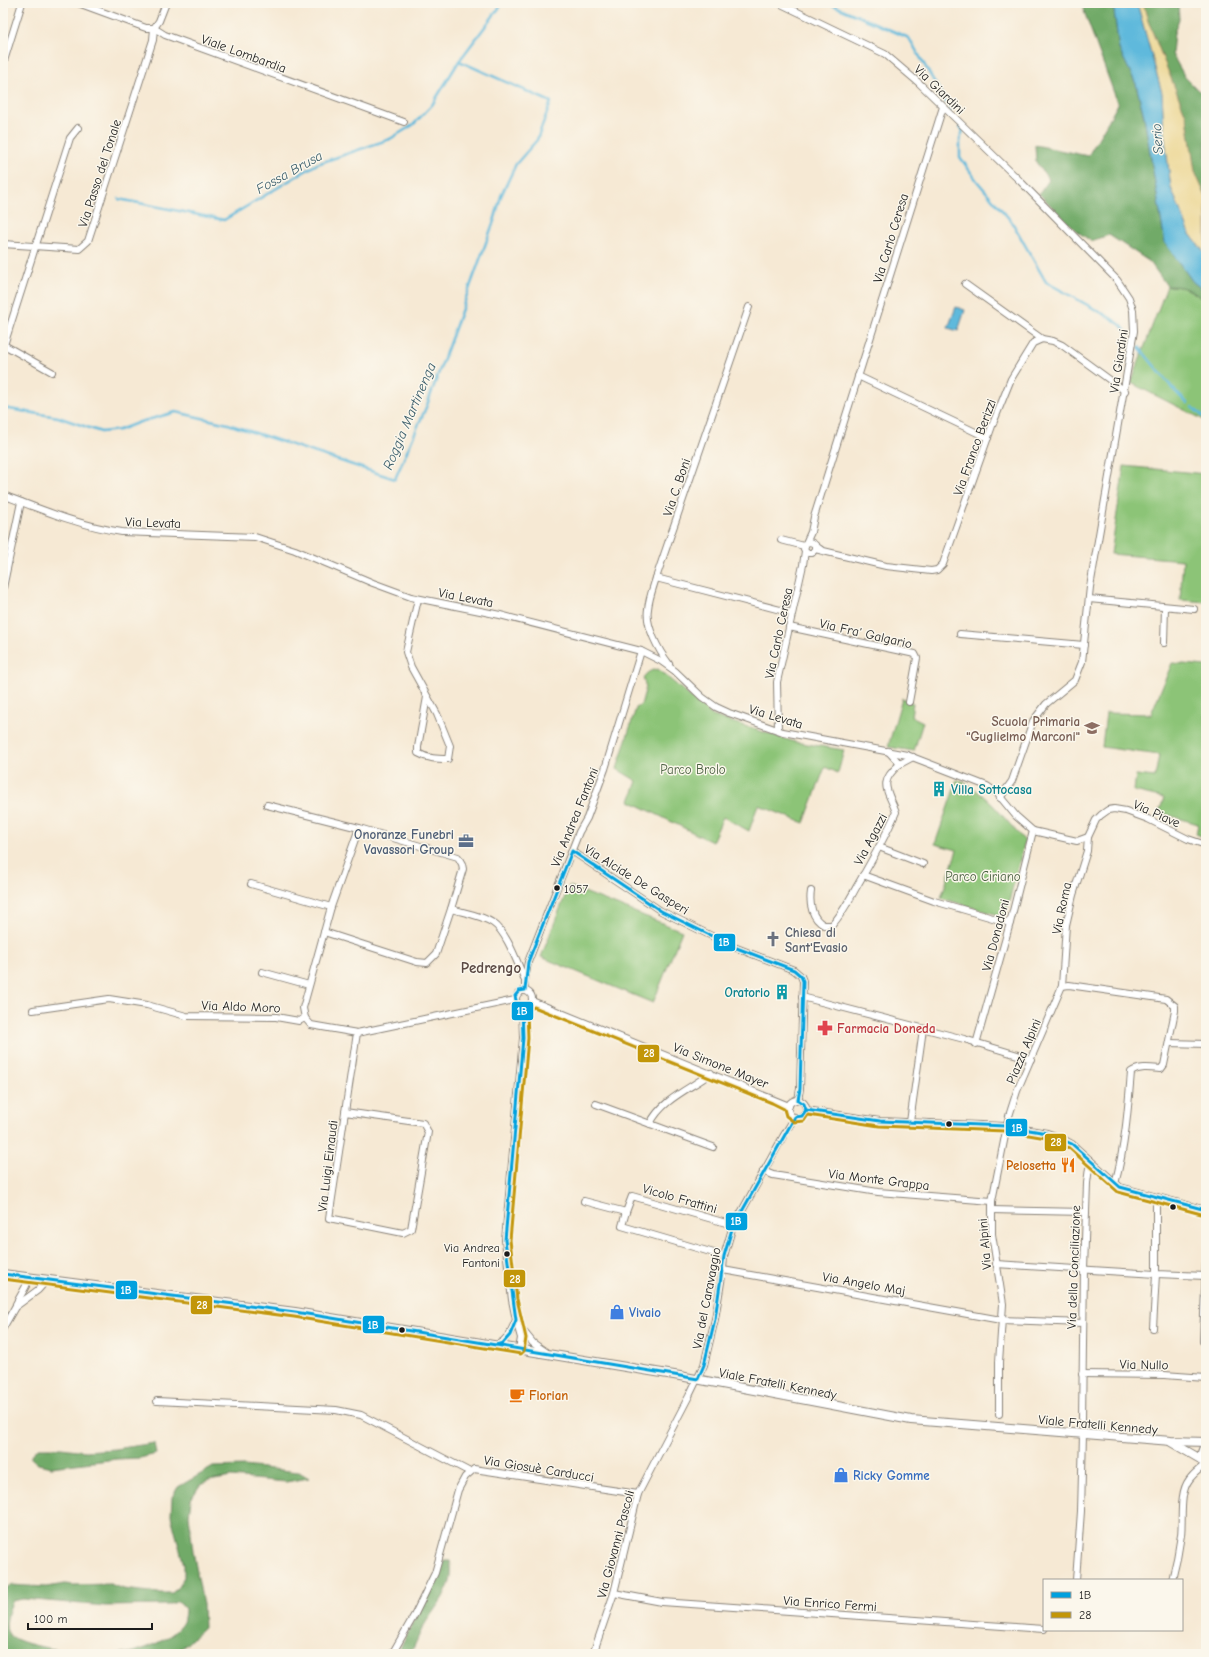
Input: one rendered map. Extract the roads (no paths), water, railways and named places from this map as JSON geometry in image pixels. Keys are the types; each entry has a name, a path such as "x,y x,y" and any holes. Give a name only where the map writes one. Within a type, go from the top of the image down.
{"street":[{"path":"3,64 22,3"},
{"name":"Viale Lombardia","path":"78,3 146,28 154,28 165,36 404,122"},
{"name":"Via Passo del Tonale","path":"3,244 79,249 88,241 150,48 154,28 159,21 166,3"},
{"name":"Via Giardini","path":"779,3 795,7 885,54 919,83 1036,197 1107,270 1124,290 1133,310 1135,320 1134,331 1125,391 1088,599 1082,662 1075,680 1046,704 1033,721 1012,781 1000,798"},
{"name":"Via Carlo Ceresa","path":"778,730 777,682 804,565 805,547 811,532 814,517 943,107"},
{"path":"52,372 4,345 70,138 78,128"},
{"path":"965,284 1042,339 1053,341 1062,345 1125,391"},
{"name":"Via C. Boni","path":"675,671 661,653 648,618 648,609 656,578 749,307"},
{"name":"Via Franco Berizzi","path":"814,548 825,552 886,566 931,571 937,570 943,564 988,438 1011,379 1033,343 1042,339"},
{"path":"858,376 988,438"},
{"name":"Via Levata","path":"3,495 81,524 104,529 130,532 255,537 295,550 395,592 418,599 500,615 641,651 661,661 675,671 702,697 716,707 778,730 806,737 888,751 913,757 987,786 1000,798"},
{"path":"3,588 21,502"},
{"name":"Via Carlo Ceresa","path":"804,565 814,548 811,532"},
{"path":"781,540 814,548"},
{"path":"805,547 809,542 814,548"},
{"path":"656,578 792,613"},
{"path":"418,599 406,652 411,667 427,697 450,746 448,759 425,758 418,753 427,697"},
{"path":"1088,599 1194,609"},
{"path":"1164,643 1165,607"},
{"name":"Via Fra' Galgario","path":"789,627 915,654 918,658 909,702"},
{"path":"960,634 1084,645"},
{"name":"Via Andrea Fantoni","path":"525,990 528,962 605,769 641,651"},
{"path":"888,751 900,764 913,757"},
{"name":"Via Agazzi","path":"811,891 810,897 812,912 816,920 828,926 834,922 863,875 896,812 886,787 887,778 892,770 900,764"},
{"path":"1000,798 1016,816 1033,831 1077,841 1088,837"},
{"path":"267,805 359,828 458,857 462,864 463,869 436,954 426,963 417,962 324,932"},
{"name":"Via Piave","path":"1088,837 1096,820 1108,810 1114,809 1126,811 1206,845"},
{"path":"304,1018 303,1008 331,907 359,828"},
{"name":"Via Donadoni","path":"976,1044 1010,923 1033,831"},
{"name":"Via Roma","path":"1062,986 1066,925 1073,895 1087,851 1088,837"},
{"path":"879,847 923,864"},
{"name":"Via Alcide De Gasperi","path":"572,851 661,911 734,947 780,964 798,973 803,981 800,1089 798,1100"},
{"path":"863,875 934,901 1010,923"},
{"path":"251,884 331,907"},
{"path":"451,908 486,919 494,924 502,934 525,980"},
{"path":"262,972 309,985"},
{"path":"1062,986 1159,1000 1166,999 1175,1006 1164,1065 1161,1069 1143,1068 1136,1069 1131,1072 1127,1117 1115,1184"},
{"name":"Piazza Alpini","path":"1006,1126 1017,1091 1062,986"},
{"path":"525,990 532,995 532,1001 528,1006 522,1007 517,1004 515,996 519,991 525,990"},
{"path":"802,997 1031,1058"},
{"name":"Via Aldo Moro","path":"33,1010 109,999 147,1004 186,1016 276,1016 299,1021 304,1018 311,1025 357,1033 515,1000"},
{"name":"Via Simone Mayer","path":"532,1001 712,1073 789,1106"},
{"path":"519,1350 521,1338 516,1320 505,1240 524,1038 522,1007"},
{"path":"910,1122 923,1029"},
{"name":"Via Luigi Einaudi","path":"345,1112 423,1123 428,1132 411,1229 403,1233 329,1218 345,1112 357,1033"},
{"path":"1169,1043 1206,1044"},
{"path":"650,1124 654,1116 665,1104 712,1073"},
{"path":"798,1100 804,1104 806,1110 802,1116 795,1117 790,1113 789,1106 793,1101 798,1100"},
{"path":"596,1104 713,1147"},
{"path":"806,1110 880,1121 1006,1126 1031,1129 1061,1138 1072,1144 1120,1187 1206,1210"},
{"name":"Via del Caravaggio","path":"698,1379 704,1365 715,1319 724,1256 733,1226 795,1117"},
{"name":"Via Alpini","path":"999,1414 999,1362 1003,1304 992,1234 992,1201 1006,1126"},
{"name":"Via della Conciliazione","path":"1082,1420 1084,1269 1087,1183 1090,1160"},
{"name":"Via Monte Grappa","path":"763,1171 772,1175 878,1192 992,1201"},
{"name":"Vicolo Frattini","path":"626,1212 632,1196 733,1226"},
{"path":"1153,1328 1156,1274 1156,1197"},
{"path":"584,1200 626,1212 622,1226 724,1256"},
{"path":"992,1210 1086,1212"},
{"path":"1203,1341 1206,1261"},
{"path":"996,1264 1206,1276"},
{"name":"Via Angelo Maj","path":"723,1270 1001,1320 1083,1323"},
{"name":"Viale Fratelli Kennedy","path":"3,1274 46,1281 295,1312 698,1379 912,1420 1206,1443"},
{"path":"3,1328 26,1286 27,1278"},
{"path":"14,1307 38,1290 46,1281"},
{"path":"495,1346 503,1343 510,1335 516,1320"},
{"path":"516,1320 533,1343 552,1355"},
{"name":"Via Nullo","path":"1082,1374 1164,1375 1206,1378"},
{"name":"Via Giovanni Pascoli","path":"593,1654 614,1593 638,1494 698,1379"},
{"path":"157,1401 336,1410 361,1415 470,1472"},
{"path":"1076,1579 1081,1511 1084,1434"},
{"name":"Viale Fratelli Kennedy","path":"1171,1441 1204,1464"},
{"path":"1172,1579 1181,1533 1182,1506 1185,1489 1188,1480 1204,1464 1202,1451 1206,1443"},
{"name":"Via Giosuè Carducci","path":"392,1654 435,1573 458,1490 465,1477 474,1469 638,1494"},
{"name":"Via Enrico Fermi","path":"614,1593 662,1602 1043,1629"}],"water":[{"name":"Serio","path":"1113,3 1137,3 1162,93 1164,132 1171,188 1190,234 1206,255 1206,292 1193,282 1165,243 1144,116 1136,84 1119,49"},
{"path":"956,307 965,310 958,331 948,328"}],"waterway":[{"name":"Fossa Brusa","path":"119,199 224,220 317,164 390,139 413,125 432,105 459,61 503,3"},
{"path":"828,3 909,38 951,111"},
{"name":"Roggia Martinenga","path":"3,408 58,417 101,432 119,430 140,422 176,412 228,424 395,479 427,405 495,218 501,196 516,164 537,140 551,102 459,61"},
{"path":"960,126 963,131 960,139 960,157 977,181 1012,222 1046,282 1109,317 1121,325 1127,333"},
{"path":"1139,347 1174,390 1187,403"},
{"path":"1192,407 1206,419"}],"place":[{"name":"Scuola Primaria \"Guglielmo Marconi\"","path":"1092,728"},
{"name":"Villa Sottocasa","path":"939,789"},
{"name":"Onoranze Funebri Vavassori Group","path":"466,841"},
{"name":"1057","path":"557,888"},
{"name":"Chiesa di Sant'Evasio","path":"773,939"},
{"name":"Oratorio","path":"782,992"},
{"name":"Farmacia Doneda","path":"825,1028"},
{"name":"Pelosetta","path":"1068,1165"},
{"name":"Via Andrea Fantoni","path":"507,1254"},
{"name":"Vivaio","path":"617,1312"},
{"name":"Florian","path":"517,1395"},
{"name":"Ricky Gomme","path":"841,1475"}],"district":[{"name":"Pedrengo","path":"491,968"}],"park label":[{"name":"Parco Brolo","path":"693,769"},
{"name":"Parco Ciriano","path":"983,876"}]}
